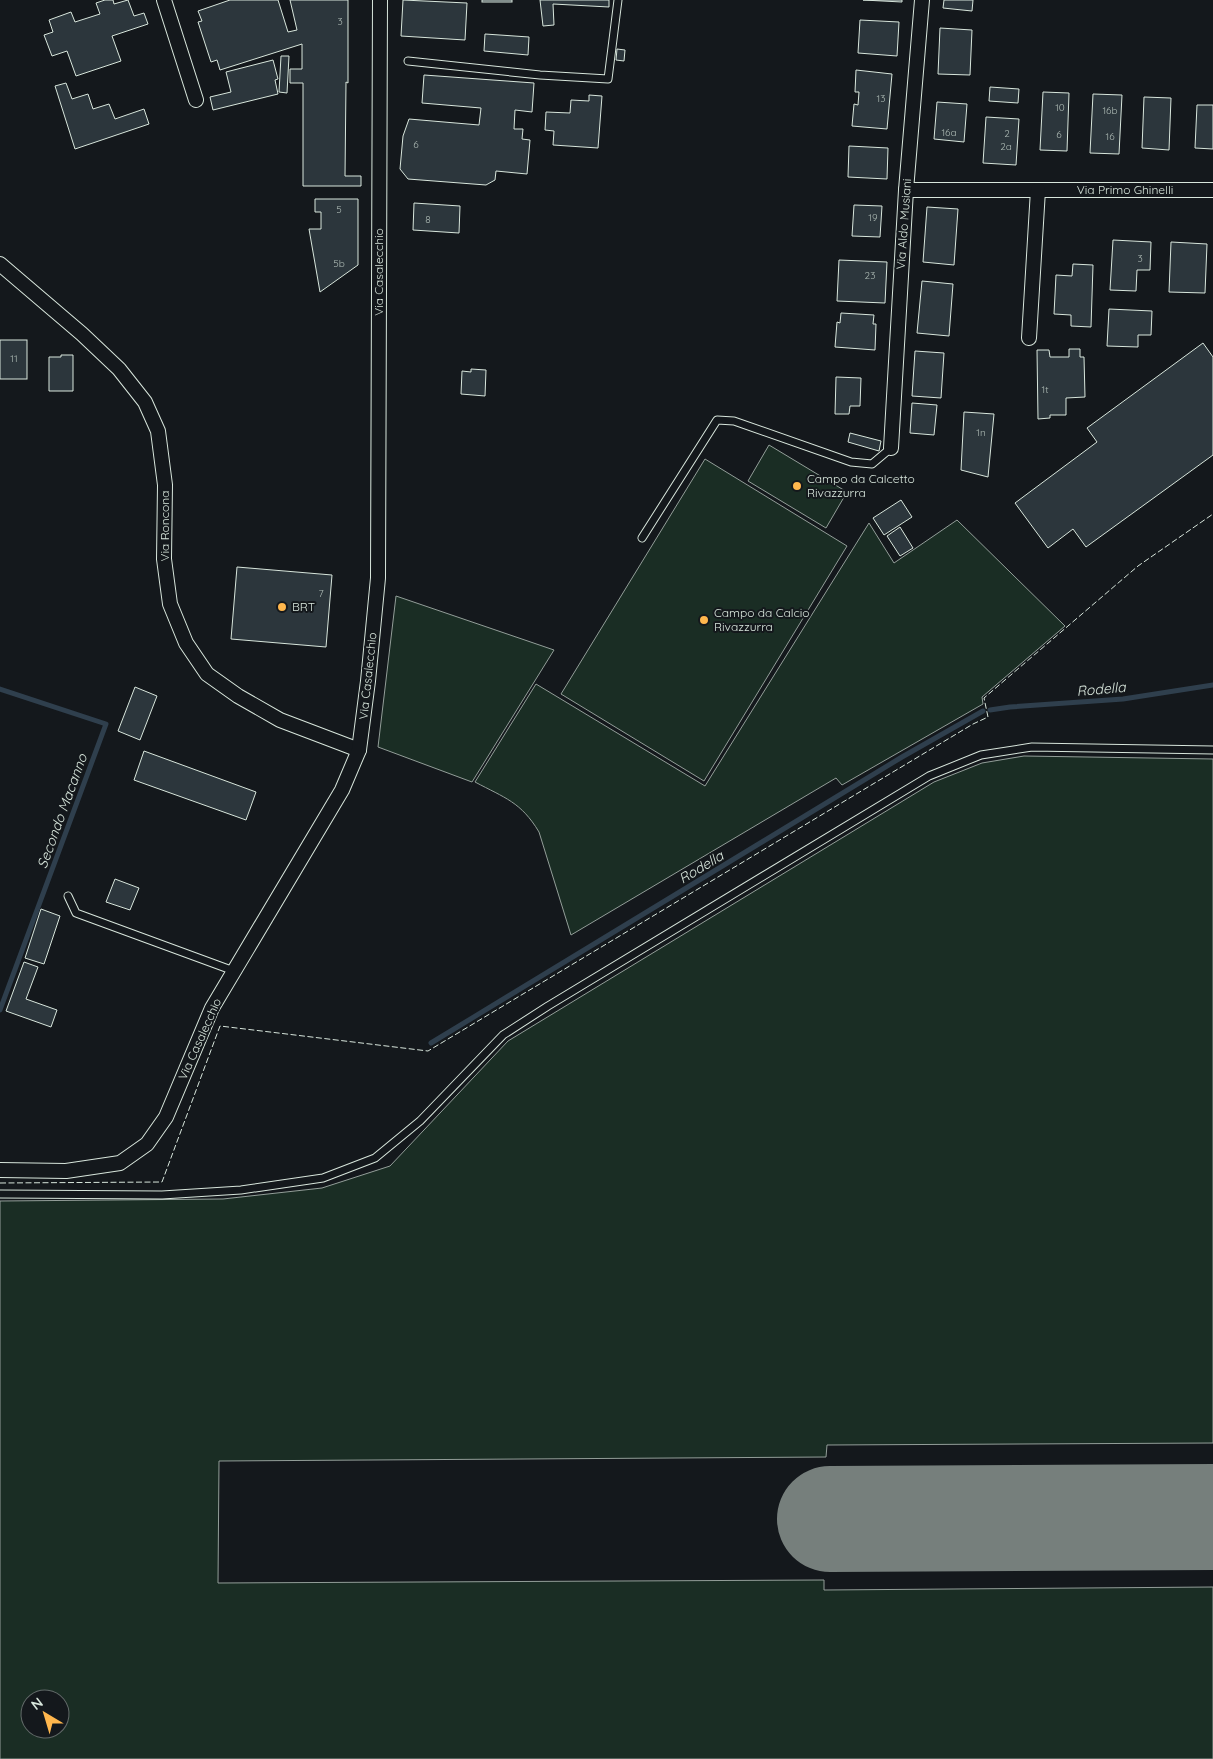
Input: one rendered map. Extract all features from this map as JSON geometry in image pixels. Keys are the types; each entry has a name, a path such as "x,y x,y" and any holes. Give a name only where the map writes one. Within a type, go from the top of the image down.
{"street":[{"path":"164,0 196,100"},
{"name":"Via Casalecchio","path":"1,1169 66,1171 120,1163 147,1144 166,1117 212,1008 342,790 359,750 378,578 380,0"},
{"name":"Via Aldo Musiani","path":"891,448 906,190 922,0"},
{"name":"Via Primo Ghinelli","path":"906,190 1213,190"},
{"path":"1029,338 1038,190"},
{"name":"Via Roncona","path":"0,264 82,334 119,369 145,402 158,431 165,485 164,559 170,604 186,643 207,674 238,696 280,720 359,750"}],"lane":[{"path":"408,61 608,79 618,0"},
{"path":"642,538 717,420 734,421 851,462 872,464 891,448"},
{"path":"0,1194 162,1195 241,1190 323,1178 375,1158 420,1122 503,1035 929,776 981,755 1032,747 1213,750"},
{"path":"68,896 76,913 234,971"}],"green space":[{"name":"Campo da Calcetto Rivazzurra","path":"769,445 847,492 826,528 748,481"},
{"name":"Campo da Calcio Rivazzurra","path":"705,459 847,546 704,781 561,694"},
{"path":"957,520 1065,626 982,697 983,704 842,785 836,778 571,935 539,832 519,807 475,782 536,684 705,786 869,523 894,563"},
{"path":"396,596 554,650 472,782 378,747"},
{"path":"1024,756 1213,759 1213,1443 827,1445 826,1457 219,1461 218,1583 824,1580 824,1590 1213,1587 1213,1759 0,1759 0,1201 223,1199 322,1188 390,1166 508,1041 934,782 982,763"}],"building":[{"path":"113,0 114,4 128,0 134,16 144,13 148,24 112,36 121,61 76,76 67,51 52,56 44,35 53,32 49,20 71,12 75,22 100,14 96,3"},
{"path":"230,0 278,0 288,32 297,30 290,0 348,0 345,176 361,176 361,186 303,186 303,83 290,83 290,69 302,69 302,44 220,70 217,60 211,62 198,22 202,21 198,11"},
{"path":"403,0 467,3 465,40 401,36"},
{"path":"482,0 512,0 512,2 482,2"},
{"path":"540,0 609,0 609,7 553,4 554,25 543,26"},
{"path":"863,0 902,0 902,2"},
{"path":"944,0 973,0 972,11 943,8"},
{"path":"860,20 899,22 897,56 858,53"},
{"path":"940,28 972,30 970,75 938,74"},
{"path":"485,34 529,37 528,55 484,51"},
{"path":"617,49 625,50 624,61 616,60"},
{"path":"281,56 289,56 287,93 279,92"},
{"path":"273,60 278,79 275,80 278,94 213,110 210,97 231,92 226,72"},
{"path":"856,70 892,74 887,129 852,126 854,104 858,105 859,92 855,92"},
{"path":"424,75 534,83 532,112 515,110 514,129 523,129 522,139 530,140 527,174 496,171 495,180 486,185 408,179 400,169 403,136 409,119 479,125 481,108 422,103"},
{"path":"66,83 72,99 88,94 93,109 109,104 115,119 144,109 149,124 75,149 55,86"},
{"path":"990,87 1019,89 1018,103 989,101"},
{"path":"1043,92 1069,93 1067,151 1040,150"},
{"path":"1093,94 1122,95 1119,154 1090,153"},
{"path":"589,95 602,96 598,148 553,145 554,131 545,130 546,112 570,113 571,100 589,101"},
{"path":"1144,97 1171,98 1169,150 1142,148"},
{"path":"937,102 967,104 964,142 934,139"},
{"path":"1197,105 1213,105 1213,149 1195,148"},
{"path":"986,117 1019,119 1016,165 983,163"},
{"path":"849,146 888,148 887,179 848,177"},
{"path":"315,199 358,199 358,265 320,292 309,229 321,229 321,212 315,212"},
{"path":"414,203 460,206 459,233 413,230"},
{"path":"854,205 882,206 880,237 852,236"},
{"path":"927,207 958,209 954,265 923,262"},
{"path":"1113,240 1151,242 1150,270 1137,270 1136,291 1110,290"},
{"path":"1171,242 1207,244 1205,293 1169,292"},
{"path":"839,260 887,262 885,303 837,301"},
{"path":"1073,264 1093,265 1091,327 1071,326 1071,315 1054,314 1056,275 1072,276"},
{"path":"922,281 953,284 949,336 917,333"},
{"path":"1109,309 1152,311 1151,335 1138,335 1138,347 1107,346"},
{"path":"841,313 874,315 873,324 876,324 875,350 835,347 837,322 840,323"},
{"path":"0,340 27,340 27,379 0,379"},
{"path":"1203,343 1213,357 1213,455 1086,547 1073,529 1048,548 1015,503 1097,442 1087,428"},
{"path":"1069,349 1080,349 1080,357 1084,357 1085,397 1066,398 1066,415 1050,415 1050,418 1038,419 1037,350 1049,350 1050,357 1069,357"},
{"path":"915,351 944,353 941,398 912,396"},
{"path":"61,355 73,355 73,391 49,391 49,357 61,357"},
{"path":"471,369 486,370 485,396 461,394 462,371 471,372"},
{"path":"836,377 861,378 860,406 850,406 849,414 835,414"},
{"path":"912,403 937,405 934,435 910,433"},
{"path":"964,412 994,414 988,477 961,470"},
{"path":"850,433 881,441 879,451 848,442"},
{"path":"901,500 912,517 884,535 873,518"},
{"path":"900,527 913,548 900,556 887,536"},
{"name":"BRT","path":"237,567 332,575 326,647 231,639"},
{"path":"135,687 157,696 140,740 118,731"},
{"path":"144,751 256,792 246,820 134,780"},
{"path":"115,879 139,888 130,910 106,902"},
{"path":"41,909 60,916 44,964 25,958"},
{"path":"24,962 38,967 26,999 57,1010 51,1027 6,1011"}],"waterway":[{"name":"Rodella","path":"990,710 1123,699 1213,685"},
{"name":"Secondo Macanno","path":"0,689 106,724 0,1010"},
{"name":"Rodella","path":"431,1043 902,757 983,711"}],"runway":[{"path":"830,1519 1213,1517"}],"fence":[{"path":"0,1183 162,1182 220,1026 428,1051 973,724 988,717 984,698 1138,566 1213,514"}],"place":[{"name":"Campo da Calcetto Rivazzurra","path":"797,486"},
{"name":"BRT","path":"282,607"},
{"name":"Campo da Calcio Rivazzurra","path":"704,620"}]}
